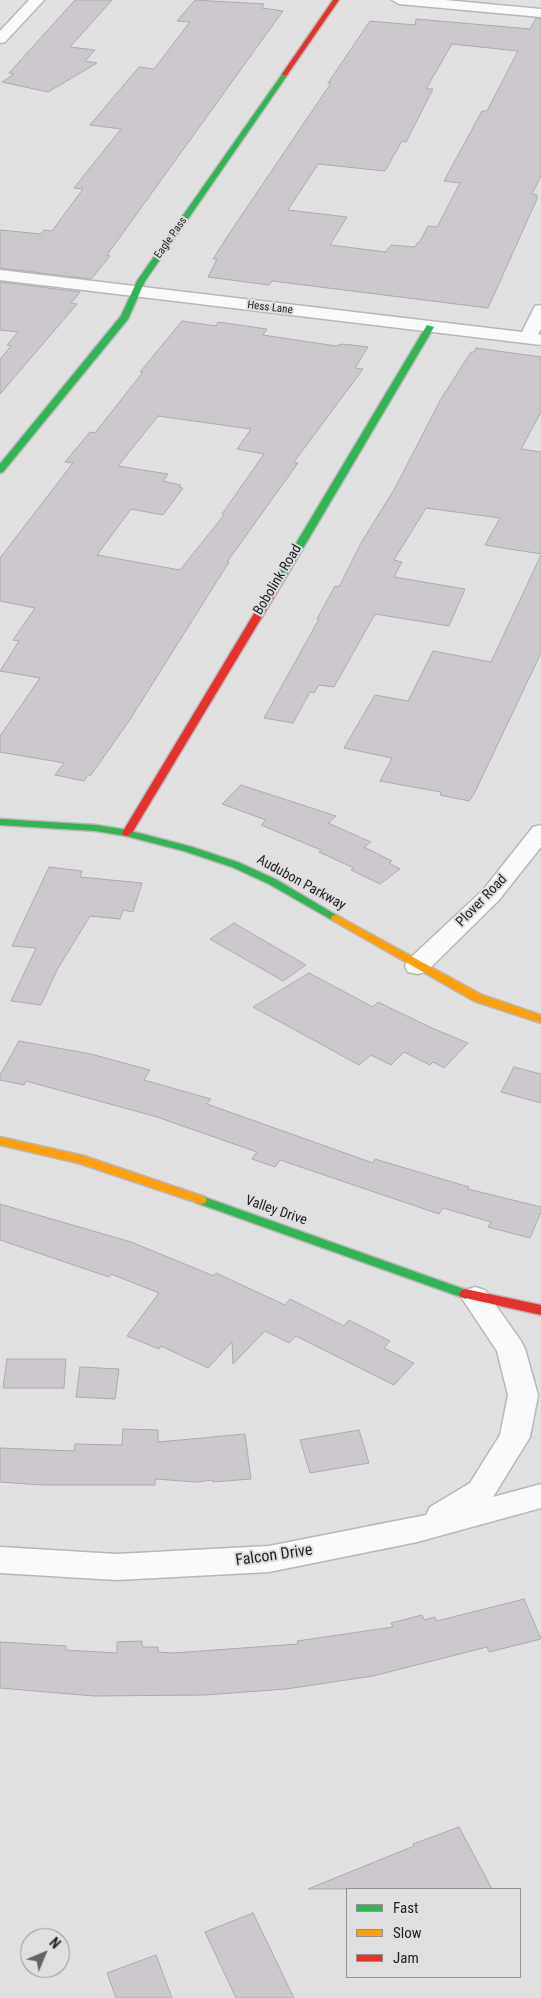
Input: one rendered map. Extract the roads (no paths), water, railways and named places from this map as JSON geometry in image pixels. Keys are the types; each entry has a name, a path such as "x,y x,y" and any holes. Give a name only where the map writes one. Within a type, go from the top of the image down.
{"street":[{"path":"0,39 37,0"},
{"name":"Eagle Pass","path":"0,470 125,317 141,282 336,0"},
{"path":"399,0 541,13"},
{"name":"Hess Lane","path":"0,276 534,339"},
{"path":"534,339 541,310"},
{"name":"Bobolink Road","path":"127,833 430,327"},
{"name":"Audubon Parkway","path":"0,822 96,828 127,833 236,865 273,882 417,966 478,998 541,1019"},
{"name":"Plover Road","path":"417,966 491,895 541,832"},
{"name":"Valley Drive","path":"0,1141 80,1159 119,1171 475,1297 541,1310"},
{"path":"417,1530 481,1490 516,1437 524,1395 511,1349 475,1297"},
{"name":"Falcon Drive","path":"0,1560 117,1567 269,1560 417,1530 541,1496"}]}
